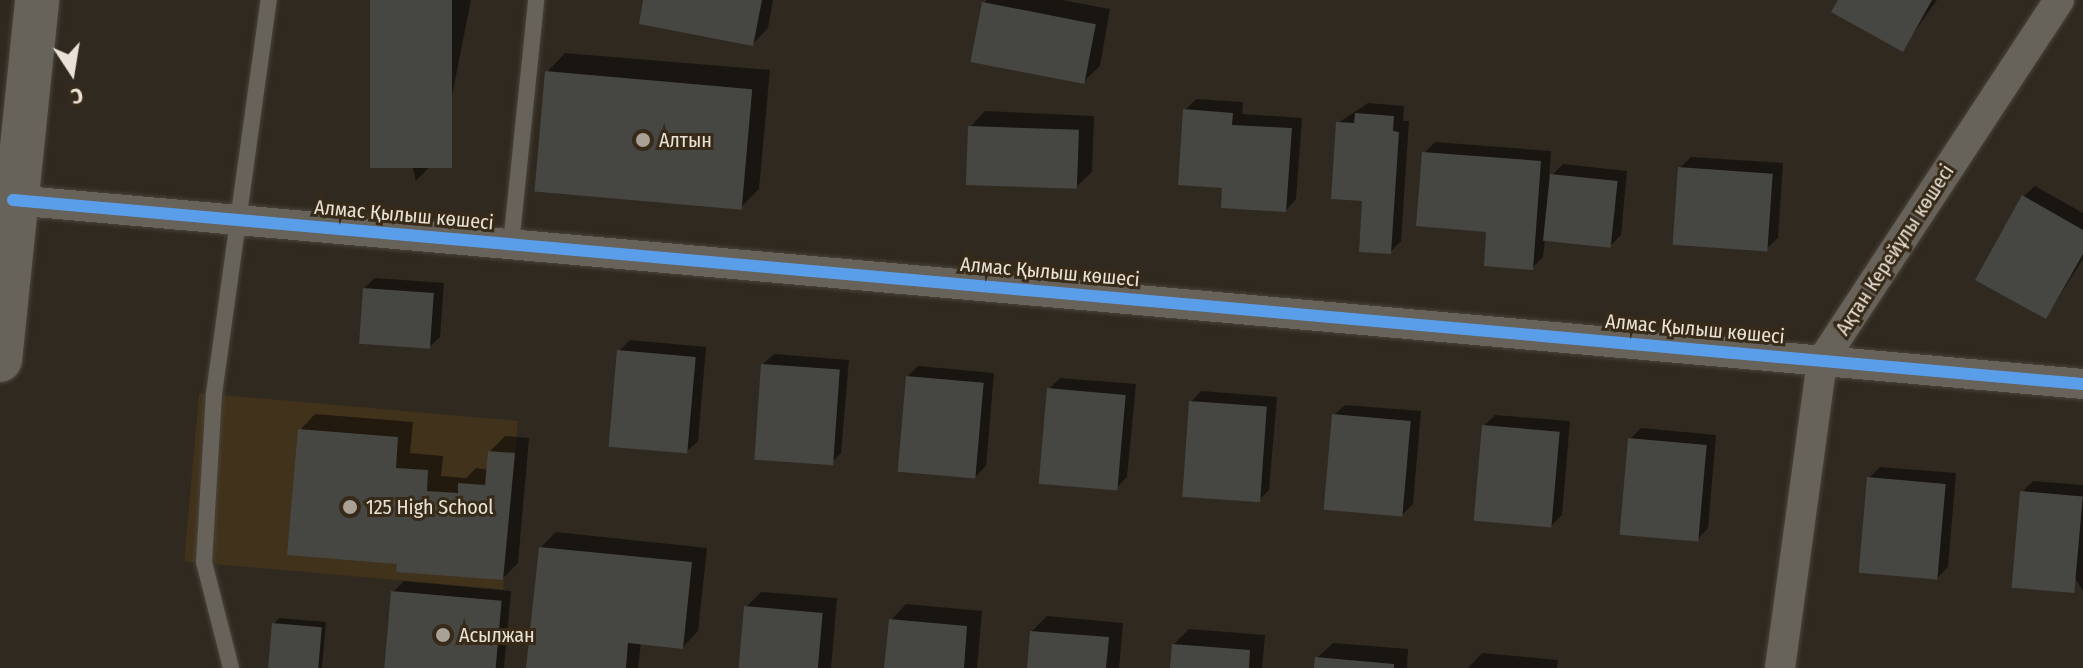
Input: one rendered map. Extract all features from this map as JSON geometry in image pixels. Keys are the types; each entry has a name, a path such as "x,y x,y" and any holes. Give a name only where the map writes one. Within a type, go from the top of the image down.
{"main road":[{"path":"0,360 13,200 37,0"}],"street":[{"name":"Ақтан Керейұлы көшесі","path":"1780,668 1822,361 2059,0"},
{"name":"Алмас Қылыш көшесі","path":"13,200 2083,384"}],"lane":[{"path":"231,668 204,562 214,394 269,0"},
{"path":"511,244 536,0"}],"shaded area":[{"name":"125 High School","path":"199,393 518,421 503,589 184,561"}],"building":[{"path":"370,0 452,0 452,168 370,168"},
{"path":"643,0 762,0 753,46 639,24"},
{"path":"1838,0 1932,0 1903,52 1831,12"},
{"path":"982,2 1096,24 1084,84 970,62"},
{"name":"Алтын","path":"545,71 752,89 742,210 534,192"},
{"path":"1183,109 1233,113 1232,125 1292,128 1286,212 1221,208 1222,188 1178,185"},
{"path":"1355,113 1394,116 1393,131 1399,132 1391,254 1359,252 1362,201 1331,199 1336,122 1354,123"},
{"path":"968,126 1079,130 1077,189 966,185"},
{"path":"1422,152 1541,161 1533,270 1484,266 1486,232 1416,226"},
{"path":"1678,167 1773,174 1767,251 1673,245"},
{"path":"1550,174 1618,181 1611,248 1543,241"},
{"path":"2022,195 2083,230 2083,254 2046,319 1975,280"},
{"path":"363,288 434,293 430,349 359,344"},
{"path":"617,350 696,357 687,454 609,447"},
{"path":"761,364 840,370 833,465 754,460"},
{"path":"906,376 984,383 975,478 898,472"},
{"path":"1047,388 1126,395 1117,491 1039,484"},
{"path":"1189,401 1267,406 1260,502 1182,497"},
{"path":"1332,414 1411,421 1402,517 1324,510"},
{"path":"1482,425 1560,432 1551,527 1474,521"},
{"path":"298,429 398,437 396,468 428,470 427,491 458,493 458,483 485,485 488,451 515,453 503,580 396,572 397,564 287,555"},
{"path":"1628,438 1707,445 1698,542 1620,535"},
{"path":"1867,477 1946,484 1937,580 1859,573"},
{"path":"2020,491 2083,496 2074,593 2012,588"},
{"path":"539,547 692,562 683,649 628,643 626,668 526,668"},
{"name":"Асылжан","path":"391,591 502,601 496,668 384,668"},
{"path":"744,606 823,613 818,668 739,668"},
{"path":"889,619 967,626 964,668 884,668"},
{"path":"272,623 322,627 318,668 268,668"},
{"path":"1030,631 1109,637 1106,668 1027,668"},
{"path":"1172,644 1250,650 1249,668 1170,668"},
{"path":"1315,657 1394,664 1394,668 1314,668"}],"cycle path":[{"path":"13,200 2083,384"}],"place":[{"name":"Алтын","path":"643,140"},
{"name":"125 High School","path":"350,507"},
{"name":"Асылжан","path":"443,635"}]}
